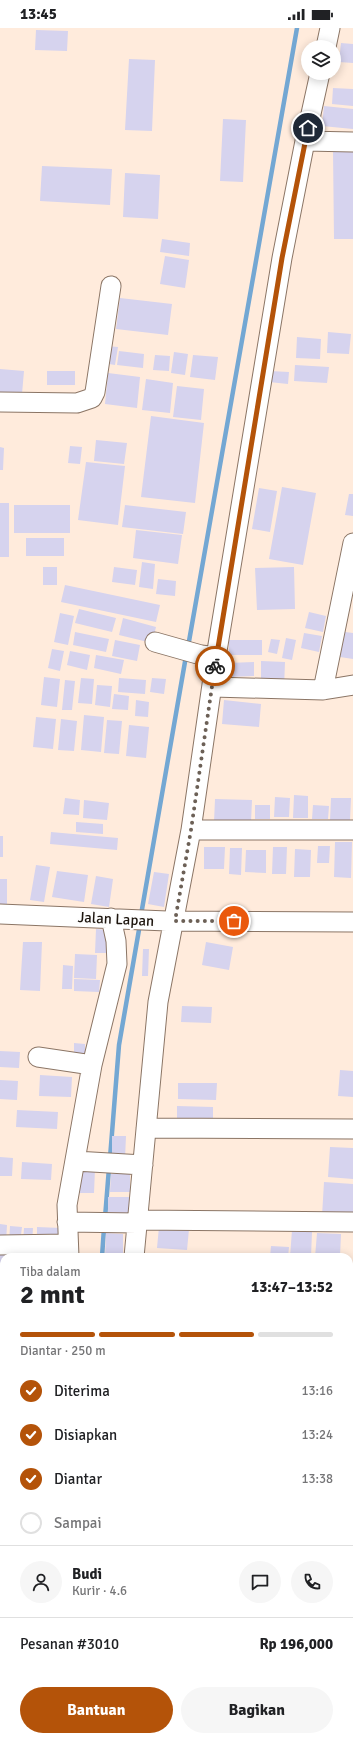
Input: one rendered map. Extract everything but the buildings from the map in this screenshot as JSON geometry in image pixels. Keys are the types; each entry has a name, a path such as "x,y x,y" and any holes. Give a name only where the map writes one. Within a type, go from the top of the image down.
{"street":[{"path":"327,40 330,28"},
{"path":"134,1253 158,1002 171,921 191,830 213,686 208,656 282,258 318,80"},
{"path":"305,141 353,142"},
{"path":"0,402 77,403 92,398 111,286"},
{"path":"324,690 353,543"},
{"path":"163,645 208,656"},
{"path":"213,686 324,690 353,685"},
{"path":"191,830 353,830"},
{"name":"Jalan Lapan","path":"0,914 171,921 353,922"},
{"path":"0,1245 68,1250 72,1222 67,1205 79,1161 92,1066 117,964 116,941 118,918"},
{"path":"38,1057 92,1066"},
{"path":"146,1128 353,1129"},
{"path":"79,1161 113,1164 143,1164"},
{"path":"72,1222 353,1222"}],"waterway":[{"path":"188,647 297,28"},
{"path":"141,915 186,656"},
{"path":"110,1158 119,1045 140,924"},
{"path":"105,1218 109,1168"},
{"path":"102,1253 104,1228"}],"way so far":[{"path":"215,666 191,830 175,921 234,921"}],"route":[{"path":"215,666 282,258 308,128"}]}
